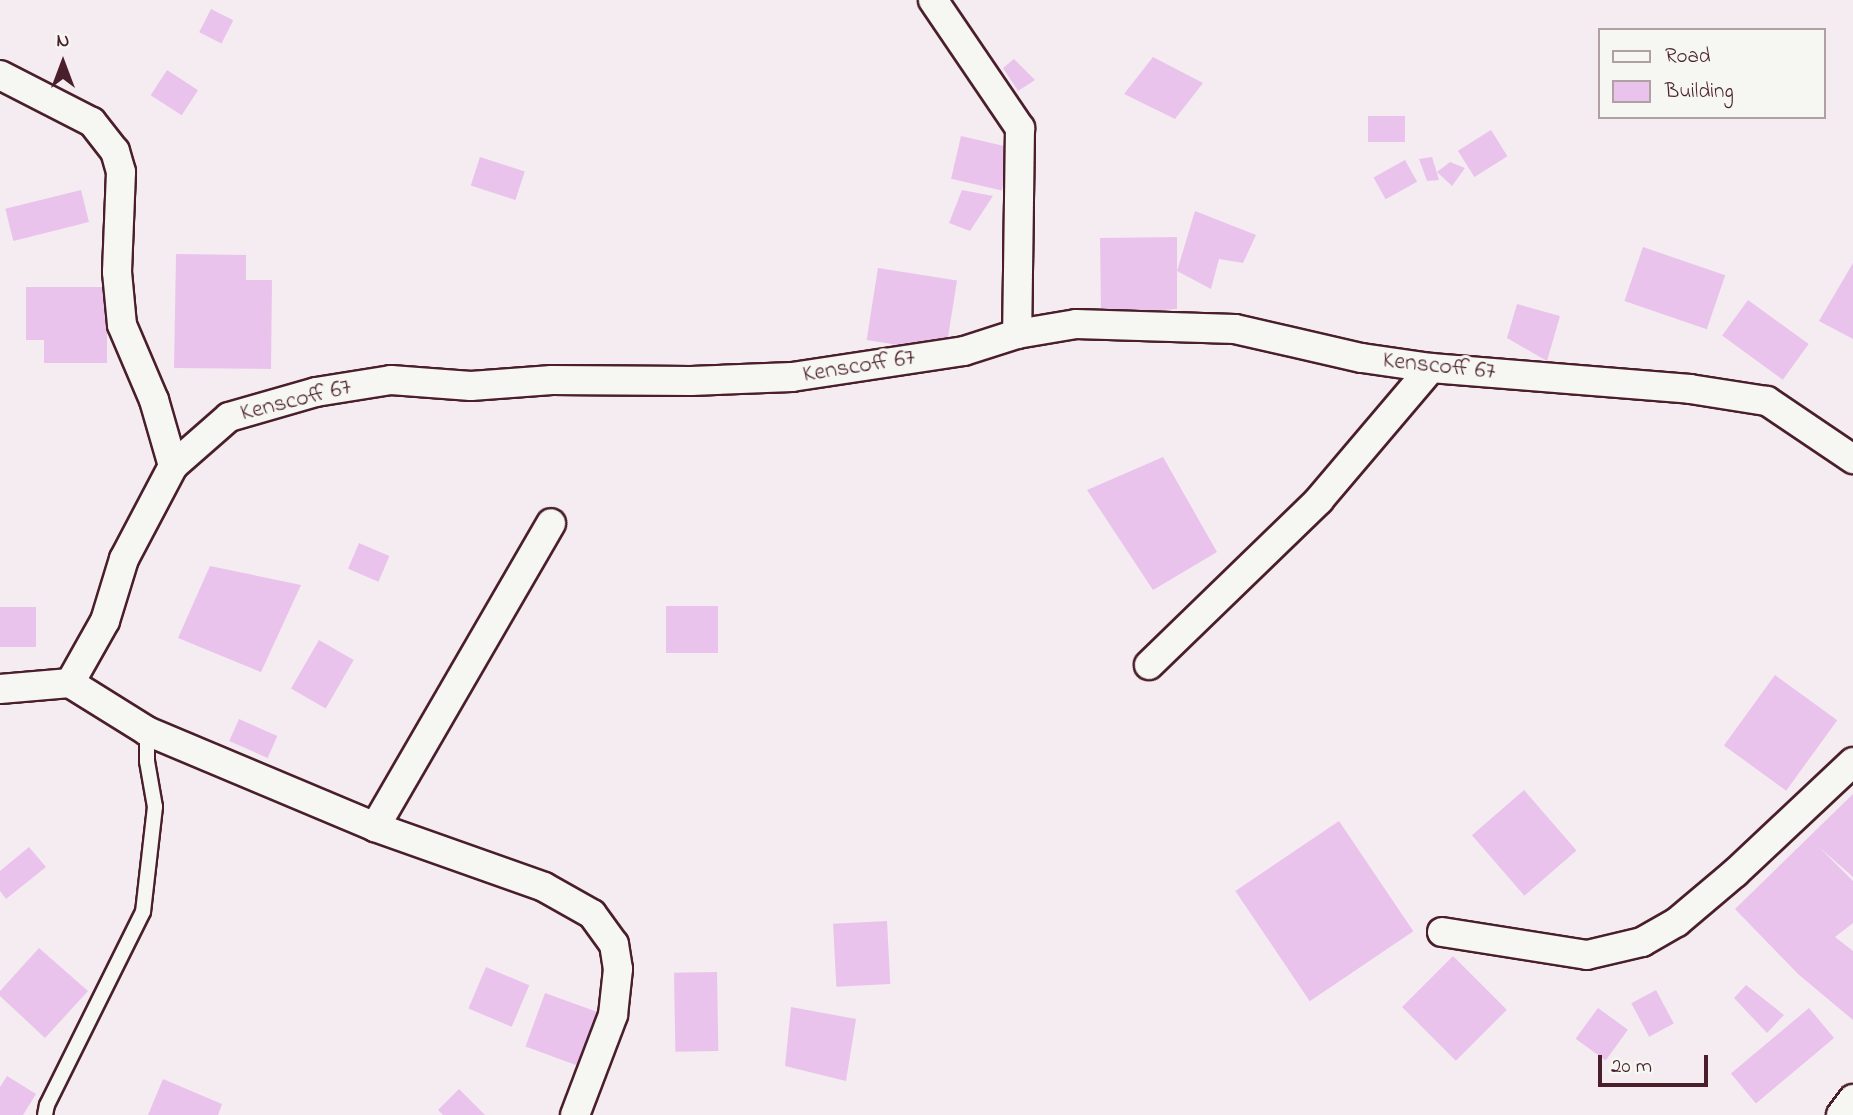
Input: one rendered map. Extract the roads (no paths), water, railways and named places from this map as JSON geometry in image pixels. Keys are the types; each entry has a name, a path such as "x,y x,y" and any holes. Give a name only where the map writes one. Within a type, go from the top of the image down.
{"street":[{"path":"933,0 1020,128 1017,334"},
{"path":"0,75 92,122 116,151 121,172 117,272 122,325 154,400 173,466"},
{"name":"Kenscoff 67","path":"70,683 105,621 124,559 173,466 229,417 316,392 391,380 471,386 552,380 691,382 792,377 964,351 1017,334 1076,324 1235,329 1362,358 1431,368 1690,389 1767,401 1853,459"},
{"path":"1149,665 1319,500 1431,368"},
{"path":"375,827 551,523"},
{"path":"0,690 70,683 147,731 375,827 544,887 592,914 614,944 618,969 613,1014 575,1115"},
{"path":"1442,932 1587,955 1642,942 1677,922 1735,873 1853,762"},
{"path":"1841,1115 1853,1099"}],"lane":[{"path":"45,1115 47,1105 143,912 155,807 147,761 147,731"}]}
